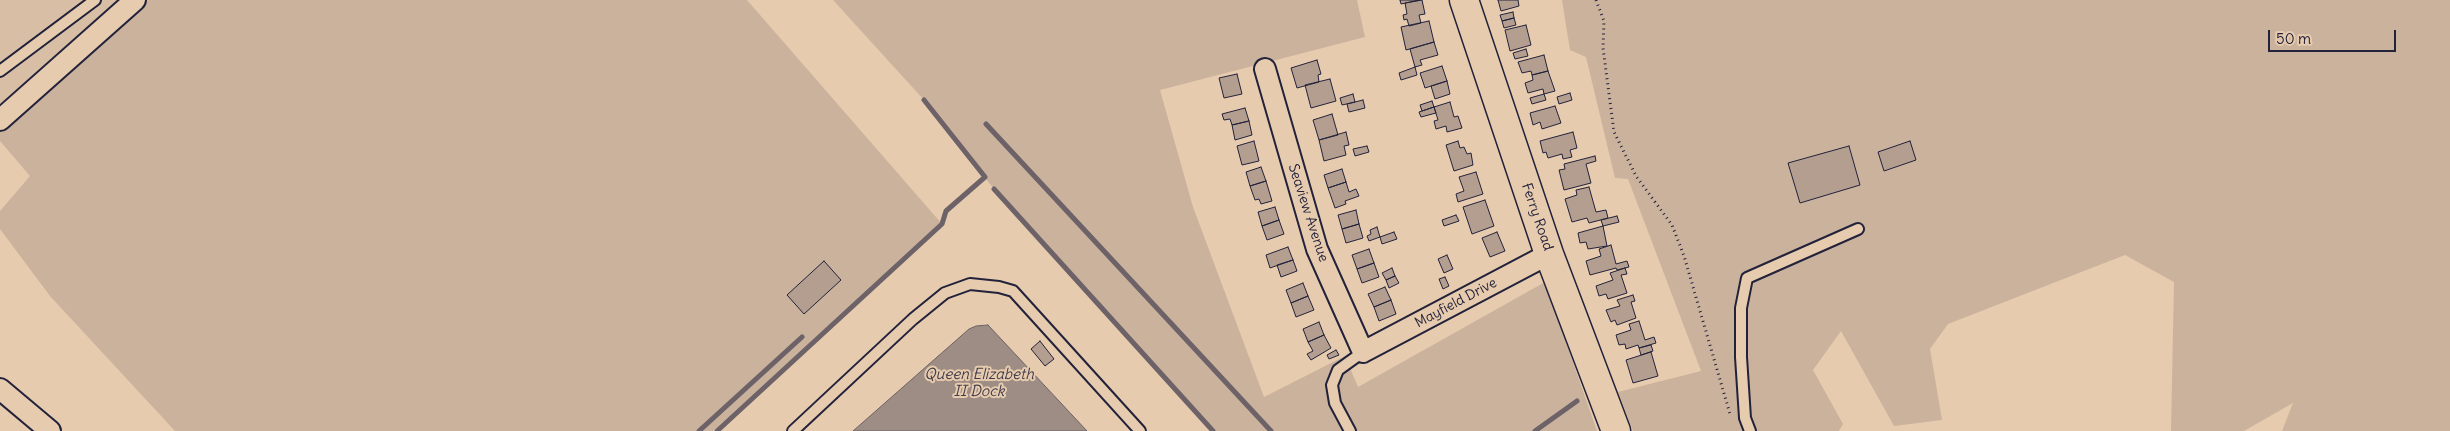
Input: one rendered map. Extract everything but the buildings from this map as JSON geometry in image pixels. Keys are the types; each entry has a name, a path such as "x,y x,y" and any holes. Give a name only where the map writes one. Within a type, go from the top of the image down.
{"street":[{"path":"0,120 135,0"},
{"name":"Ferry Road","path":"1464,0 1549,254 1616,431"},
{"name":"Seaview Avenue","path":"1265,68 1317,249 1363,352"},
{"name":"Mayfield Drive","path":"1363,352 1549,254"},
{"path":"0,389 50,431"}],"lane":[{"path":"0,71 95,0"},
{"path":"1750,431 1745,418 1741,357 1741,308 1747,278 1858,229"},
{"path":"793,431 913,319 945,292 970,284 999,286 1013,291 1140,431"},
{"path":"1350,431 1335,403 1332,385 1338,370 1363,352"}],"path":[{"path":"1596,0 1604,21 1603,48 1614,132 1636,176 1672,225 1684,256 1732,423"}],"shaded area":[{"path":"0,0 123,0 0,110"},
{"path":"148,0 747,0 942,224 713,431 175,431 50,296 0,229 0,211 30,176 0,141 0,132"},
{"path":"833,0 1357,0 1365,37 1160,90 1193,207 1264,397 1345,356 1358,387 1545,282 1597,431 1213,431 994,189 924,100"},
{"path":"1562,0 2450,0 2450,431 2282,431 2293,403 2244,431 2171,431 2174,282 2125,255 1948,324 1930,349 1942,420 1894,426 1841,331 1813,370 1843,424 1839,431 1633,431 1618,392 1701,371 1628,179 1615,178 1586,57 1570,50"}],"water":[{"name":"Queen Elizabeth II Dock","path":"988,325 1087,431 853,431 969,329"}],"waterway":[{"path":"717,431 942,224 946,211 985,177 924,100"},
{"path":"986,124 1271,431"},
{"path":"994,189 1213,431"},
{"path":"699,431 802,337"},
{"path":"1535,431 1577,401"}]}
